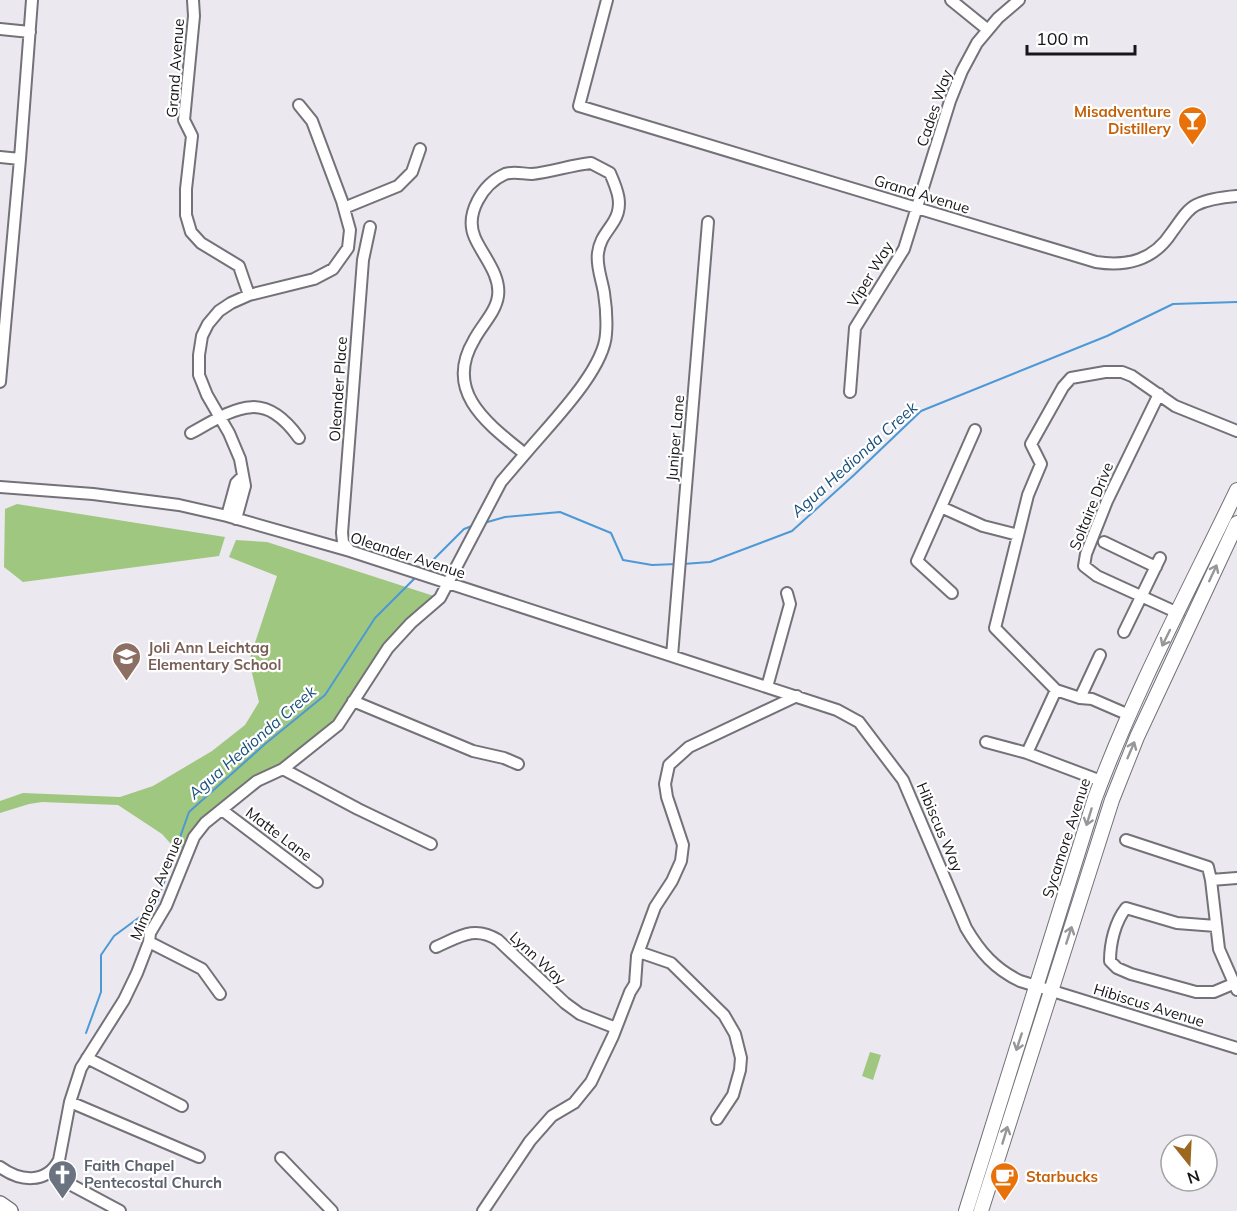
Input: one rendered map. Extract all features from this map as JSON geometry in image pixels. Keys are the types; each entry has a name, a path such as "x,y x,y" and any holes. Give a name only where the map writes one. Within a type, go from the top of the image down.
{"highway":[{"path":"0,1204 10,1211"}],"main road":[{"name":"Sycamore Avenue","path":"966,1211 1101,780 1128,718 1237,490"},
{"name":"Sycamore Avenue","path":"981,1211 1108,808 1137,737 1237,523"}],"street":[{"path":"0,382 32,0"},
{"name":"Grand Avenue","path":"193,0 195,16 184,120 192,136 186,189 186,215 191,232 201,243 239,266 249,295"},
{"name":"Grand Avenue","path":"608,0 579,106 1112,265 1142,260 1153,254 1166,243 1185,214 1195,205 1237,196"},
{"path":"951,0 988,30"},
{"name":"Cades Way","path":"918,208 950,101 962,71 988,30 1019,0"},
{"path":"0,29 30,32"},
{"path":"232,518 245,486 240,459 199,375 202,336 219,311 249,295 314,279 333,269 348,248 350,230 344,208 312,121 299,105"},
{"path":"344,208 398,186 411,172 420,150"},
{"path":"0,157 20,159"},
{"name":"Mimosa Avenue","path":"49,1173 59,1160 69,1102 87,1058 124,1000 137,973 149,942 150,933 169,898 190,843 205,823 258,781 283,769 338,725 388,648 411,622 440,598 501,482 525,454 588,377 604,346 606,334 604,294 597,260 604,233 615,220 620,202 610,173 595,164 580,164 532,174 514,172 506,174 484,190 472,217 474,235 498,283 498,295 492,312 467,351 463,376 468,396 480,416 525,454"},
{"name":"Viper Way","path":"850,392 855,328 904,249 918,208"},
{"name":"Juniper Lane","path":"672,656 708,222"},
{"name":"Oleander Place","path":"350,551 343,542 342,533 363,260 370,227"},
{"path":"1128,718 1092,699 1080,698 1056,690 995,628 1028,495 1041,464 1031,444 1063,387 1071,378 1105,372 1122,372 1132,376 1174,406 1237,431"},
{"name":"Soltaire Drive","path":"1159,394 1107,501 1086,554 1084,566 1097,576 1178,613"},
{"path":"191,433 239,408 264,408 277,414 288,423 299,438"},
{"path":"952,593 917,561 975,430"},
{"name":"Oleander Avenue","path":"0,487 93,494 178,506 232,518 350,551 797,696"},
{"path":"941,507 982,526 1018,536"},
{"path":"1104,542 1158,563 1124,632"},
{"path":"767,687 790,604 787,593"},
{"path":"1080,698 1100,655"},
{"path":"1027,753 1056,690"},
{"path":"483,1211 530,1141 552,1116 573,1103 591,1082 601,1065 634,984 639,952 655,907 672,881 681,861 683,845 665,784 669,765 689,747 797,696"},
{"name":"Hibiscus Way","path":"797,696 833,708 859,722 903,780 966,928 976,945 990,962 1007,975 1052,991"},
{"path":"353,700 473,751 504,758 518,764"},
{"path":"986,742 1027,753 1101,780"},
{"path":"283,769 431,844"},
{"name":"Matte Lane","path":"222,810 317,882"},
{"path":"1126,840 1208,867 1211,880 1219,949 1235,982 1214,992 1196,992 1117,968 1110,961 1120,915 1126,908 1188,925 1216,926"},
{"path":"1211,880 1237,878"},
{"name":"Lynn Way","path":"436,947 467,934 479,932 488,934 580,1014 616,1028"},
{"path":"149,942 202,969 220,994"},
{"path":"639,952 671,963 724,1015 735,1034 741,1058 740,1070 733,1095 717,1119"},
{"name":"Hibiscus Avenue","path":"1052,991 1237,1048"},
{"path":"87,1058 182,1106"},
{"path":"69,1102 199,1157"},
{"path":"281,1158 332,1211"},
{"path":"0,1167 9,1174 25,1179 41,1177 49,1173 120,1211"}],"green space":[{"path":"17,504 225,537 219,556 23,582 4,567 5,509"},
{"path":"236,540 267,542 440,598 411,622 338,725 205,823 184,858 181,854 171,852 170,843 162,834 118,805 42,802 0,813 0,801 23,793 120,797 153,786 212,751 245,725 259,702 249,661 277,576 229,557"},
{"path":"870,1052 881,1055 873,1080 862,1076"}],"waterway":[{"name":"Agua Hedionda Creek","path":"683,564 710,562 792,531 921,411 1107,336 1173,304 1237,302"},
{"name":"Agua Hedionda Creek","path":"484,523 505,517 560,512 611,533 623,560 652,565 677,564"},
{"name":"Agua Hedionda Creek","path":"421,572 464,529 472,526"},
{"name":"Agua Hedionda Creek","path":"86,1033 101,992 101,955 114,936 156,905 189,812 265,744 325,695 375,618 417,576"}],"place":[{"name":"Misadventure Distillery","path":"1192,146"},
{"name":"Joli Ann Leichtag Elementary School","path":"127,682"},
{"name":"Faith Chapel Pentecostal Church","path":"63,1200"},
{"name":"Starbucks","path":"1005,1202"}]}
